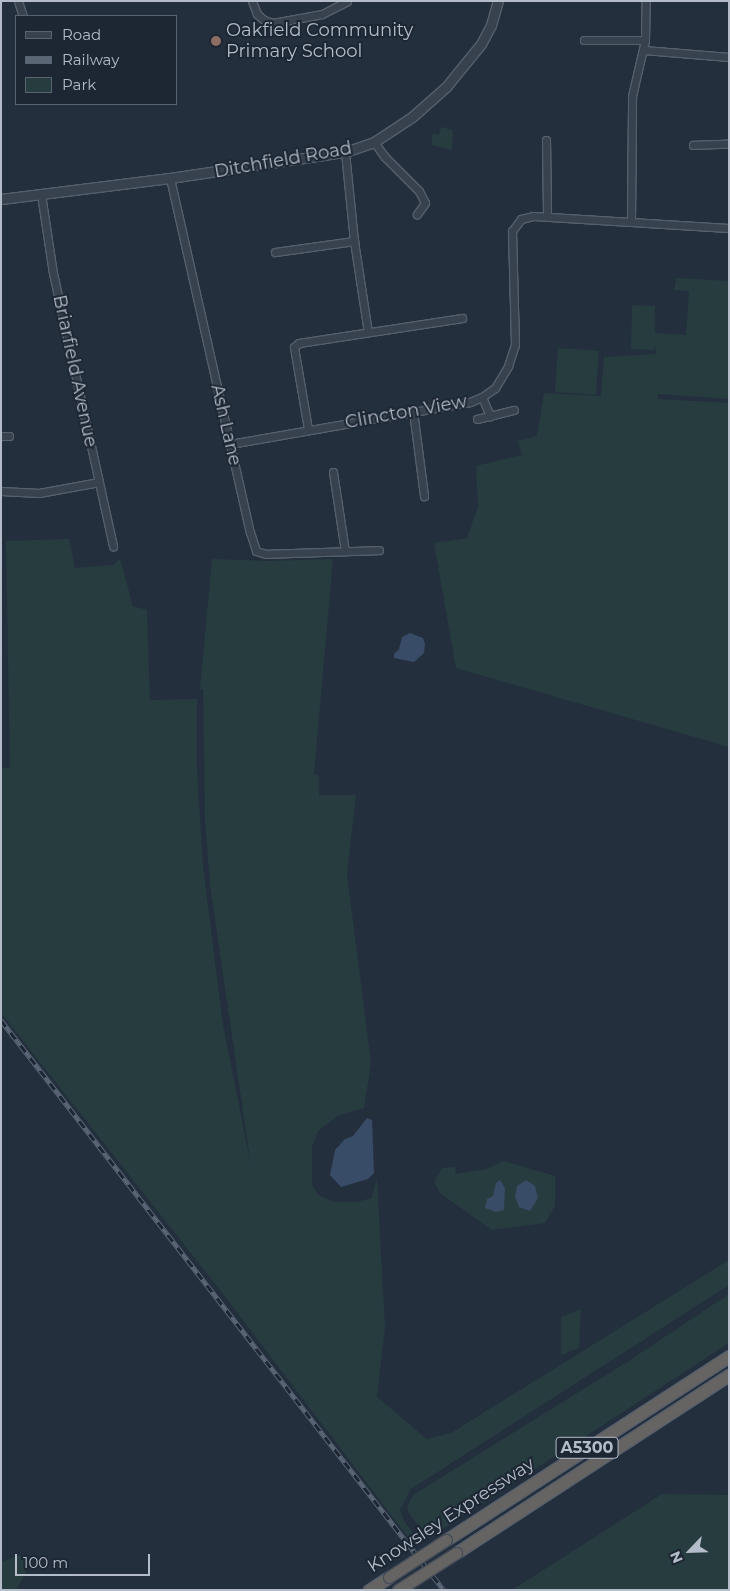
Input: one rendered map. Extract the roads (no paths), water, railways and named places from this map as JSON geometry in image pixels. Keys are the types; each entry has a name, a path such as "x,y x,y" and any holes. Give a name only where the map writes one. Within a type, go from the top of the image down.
{"highway":[{"name":"Knowsley Expressway","path":"369,1590 729,1356"},
{"name":"Knowsley Expressway","path":"398,1590 729,1375"}],"street":[{"path":"18,1 22,15"},
{"path":"252,1 256,14 264,20 273,23 322,14 346,1"},
{"name":"Ditchfield Road","path":"1,199 170,178 345,152 374,142 412,117 446,87 481,44 491,25 498,1"},
{"path":"631,221 632,96 646,40 646,1"},
{"path":"584,40 646,40"},
{"path":"644,50 729,57"},
{"path":"546,140 547,216"},
{"path":"374,142 385,157 418,191 425,204 417,214"},
{"path":"693,145 729,144"},
{"path":"345,152 354,241 368,332"},
{"name":"Ash Lane","path":"170,178 256,551 266,554 379,550"},
{"name":"Briarfield Avenue","path":"41,194 53,273 113,547"},
{"name":"Clincton View","path":"230,444 470,402 482,398 495,388 508,366 515,345 512,231 521,219 533,216 547,216 729,228"},
{"path":"275,252 354,241"},
{"path":"308,429 294,347 299,343 462,318"},
{"path":"482,398 490,416"},
{"path":"477,419 514,410"},
{"path":"414,411 424,496"},
{"path":"333,472 344,551"},
{"path":"1,491 40,493 99,482"}],"water":[{"path":"410,633 423,638 425,644 424,653 414,662 394,658 402,637"},
{"path":"367,1118 372,1120 374,1173 368,1179 341,1187 330,1175 335,1150 345,1139 353,1136"},
{"path":"500,1180 505,1188 504,1210 496,1212 485,1208 487,1199 493,1196 496,1183"},
{"path":"526,1180 535,1186 538,1198 530,1211 519,1207 515,1197 517,1186"}],"railway":[{"path":"1,1020 444,1590"}],"place":[{"name":"Oakfield Community Primary School","path":"216,41"}]}
